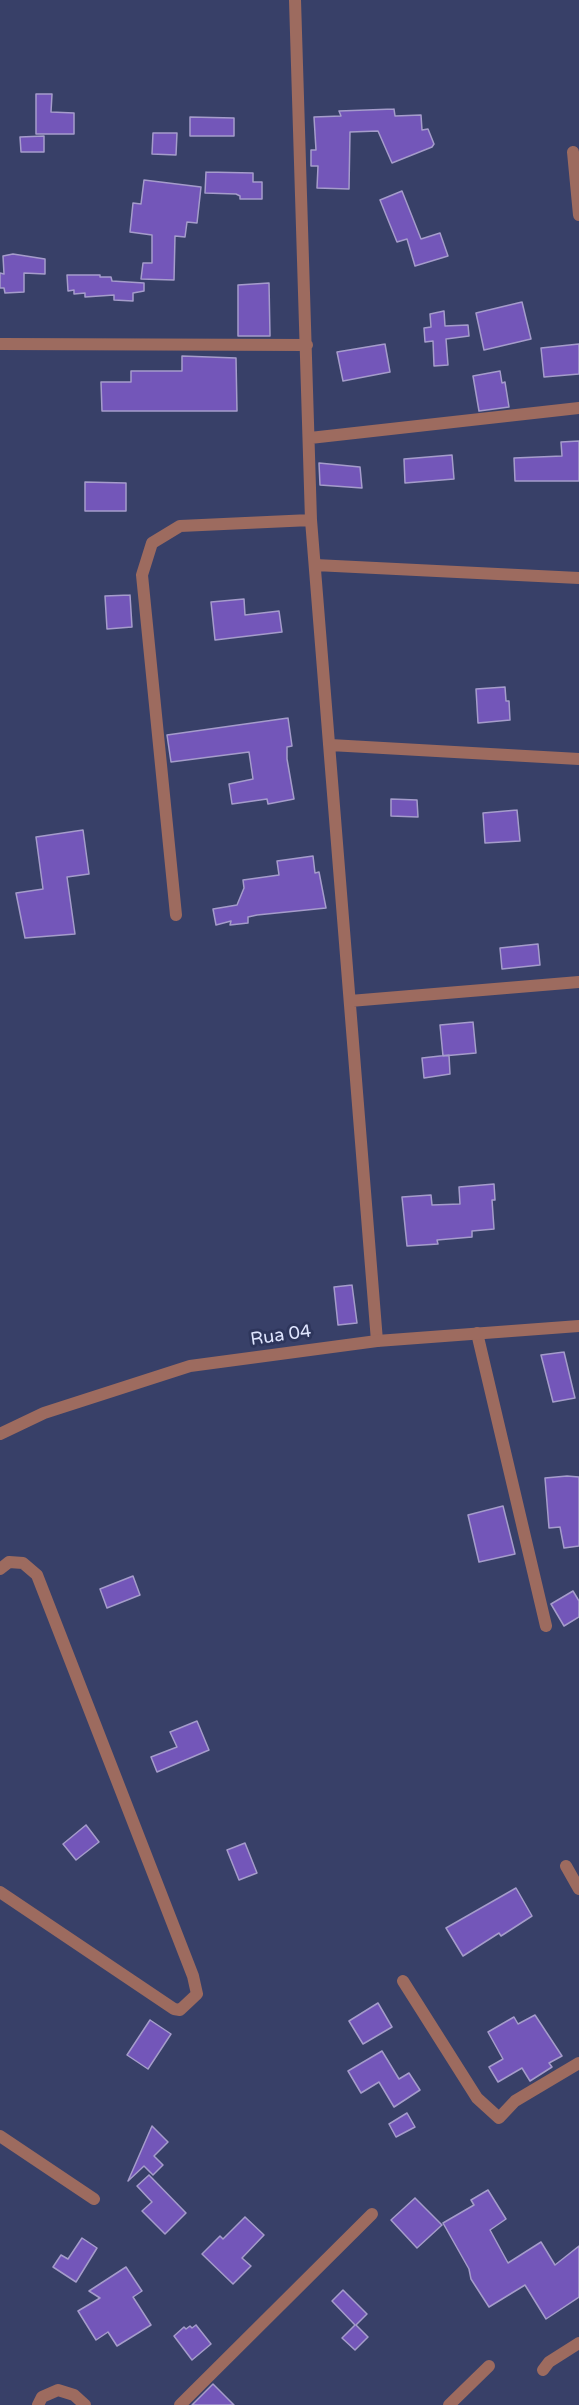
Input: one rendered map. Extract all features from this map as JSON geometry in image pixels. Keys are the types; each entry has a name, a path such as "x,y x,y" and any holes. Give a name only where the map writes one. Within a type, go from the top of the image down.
{"street":[{"path":"295,0 311,520 378,1341"},
{"path":"573,152 579,216"},
{"path":"0,344 307,345"},
{"path":"310,438 579,408"},
{"path":"176,915 142,575 152,543 180,526 311,520"},
{"path":"315,566 579,578"},
{"path":"330,745 579,759"},
{"path":"350,1001 579,982"},
{"name":"Rua 04","path":"0,1434 45,1413 190,1366 378,1341 579,1326"},
{"path":"477,1334 546,1626"},
{"path":"0,1569 9,1562 23,1563 37,1575 193,1976 197,1994 180,2010 174,2009 0,1892"},
{"path":"566,1866 579,1888"},
{"path":"403,1981 477,2098 499,2118 515,2101 579,2063"},
{"path":"0,2136 94,2199"},
{"path":"180,2405 372,2214"},
{"path":"543,2370 549,2362 579,2343"},
{"path":"449,2405 489,2366"},
{"path":"38,2405 42,2397 58,2390 74,2395 85,2405"}],"building":[{"path":"36,94 52,94 51,112 74,113 74,134 36,134"},
{"path":"394,109 395,116 421,115 422,130 428,129 434,144 432,147 392,163 378,131 350,132 349,189 317,188 318,166 311,166 311,150 316,150 314,117 341,116 339,111"},
{"path":"190,117 234,118 234,136 190,136"},
{"path":"153,133 177,133 176,155 152,154"},
{"path":"44,136 44,152 21,152 20,137"},
{"path":"206,172 253,173 253,182 262,182 262,199 240,199 240,196 236,194 205,193"},
{"path":"144,180 201,187 197,223 187,222 185,237 175,236 174,280 141,279 143,263 152,263 152,235 130,232 133,203 141,204"},
{"path":"402,191 421,239 440,233 448,256 415,266 407,239 397,242 380,200"},
{"path":"13,254 45,259 45,274 24,273 24,292 5,293 4,288 0,288 0,273 4,274 3,256"},
{"path":"67,275 100,275 100,277 111,277 112,281 144,283 144,291 133,293 133,301 114,300 114,295 85,297 85,293 74,294 74,290 68,291"},
{"path":"269,283 270,336 238,336 238,285"},
{"path":"522,302 531,339 484,350 476,313"},
{"path":"444,311 445,326 468,325 469,336 446,339 448,365 434,366 433,341 425,342 424,328 431,327 430,314"},
{"path":"385,344 390,372 343,381 337,352"},
{"path":"579,344 579,374 544,377 541,348"},
{"path":"182,356 236,358 237,411 102,411 101,382 131,382 131,371 182,371"},
{"path":"500,371 502,383 505,382 509,407 479,411 473,376"},
{"path":"579,441 579,481 515,481 514,458 562,456 561,442"},
{"path":"452,455 454,479 405,483 404,459"},
{"path":"319,463 360,467 362,488 320,485"},
{"path":"85,482 126,483 126,511 85,511"},
{"path":"130,595 132,627 107,629 105,596"},
{"path":"244,599 245,615 279,611 282,632 215,640 211,602"},
{"path":"505,687 506,701 509,701 510,720 478,723 476,689"},
{"path":"288,718 292,746 287,747 287,759 294,799 268,804 267,799 232,804 229,784 253,779 249,752 171,762 167,735"},
{"path":"391,799 417,800 418,817 391,816"},
{"path":"517,810 520,841 485,843 483,813"},
{"path":"83,830 89,874 67,877 75,934 25,938 16,893 43,889 36,837"},
{"path":"313,856 315,873 319,872 326,908 257,915 248,917 248,923 230,925 231,921 216,925 213,909 237,905 244,888 243,880 279,875 277,861"},
{"path":"538,944 540,965 502,969 500,948"},
{"path":"473,1022 476,1053 443,1056 440,1025"},
{"path":"449,1055 450,1074 424,1078 422,1058"},
{"path":"494,1184 495,1200 492,1200 494,1229 472,1231 472,1237 437,1240 438,1244 407,1246 402,1197 431,1195 432,1205 460,1204 459,1187"},
{"path":"352,1285 357,1323 338,1325 334,1287"},
{"path":"564,1352 575,1398 553,1402 541,1355"},
{"path":"579,1477 579,1546 564,1548 560,1527 549,1528 545,1478"},
{"path":"503,1506 515,1554 479,1562 468,1515"},
{"path":"133,1576 140,1595 107,1608 100,1589"},
{"path":"573,1591 579,1601 579,1617 564,1626 551,1604"},
{"path":"197,1721 209,1750 157,1772 151,1757 177,1747 170,1732"},
{"path":"86,1825 99,1842 76,1860 63,1844"},
{"path":"245,1843 257,1873 239,1880 227,1850"},
{"path":"516,1888 532,1916 501,1936 499,1933 463,1956 446,1928"},
{"path":"378,2003 392,2027 363,2044 349,2021"},
{"path":"535,2015 562,2056 549,2063 552,2067 530,2081 522,2068 498,2082 489,2067 503,2059 488,2032 514,2017 518,2024"},
{"path":"150,2020 171,2034 148,2069 127,2055"},
{"path":"382,2051 399,2079 409,2073 420,2090 394,2107 379,2082 361,2093 348,2071"},
{"path":"407,2113 415,2127 396,2137 389,2124"},
{"path":"152,2126 168,2142 154,2156 163,2165 153,2175 144,2166 128,2181"},
{"path":"149,2175 186,2213 165,2234 142,2211 152,2202 137,2186"},
{"path":"488,2190 506,2219 490,2230 508,2263 541,2242 555,2265 579,2246 579,2297 546,2319 525,2285 489,2307 471,2279 469,2269 443,2223 474,2205 471,2200"},
{"path":"415,2198 442,2225 417,2248 391,2220"},
{"path":"245,2217 264,2235 242,2258 251,2266 233,2284 202,2254 220,2236 223,2239"},
{"path":"82,2238 97,2248 76,2282 53,2267 61,2255 68,2259"},
{"path":"126,2267 142,2291 133,2297 151,2325 117,2346 108,2332 96,2340 78,2311 100,2298 89,2291"},
{"path":"343,2290 367,2314 356,2325 368,2337 355,2350 342,2338 355,2325 332,2301"},
{"path":"196,2325 211,2344 192,2360 174,2336 184,2327 192,2328"},
{"path":"213,2384 234,2405 192,2405"}]}
